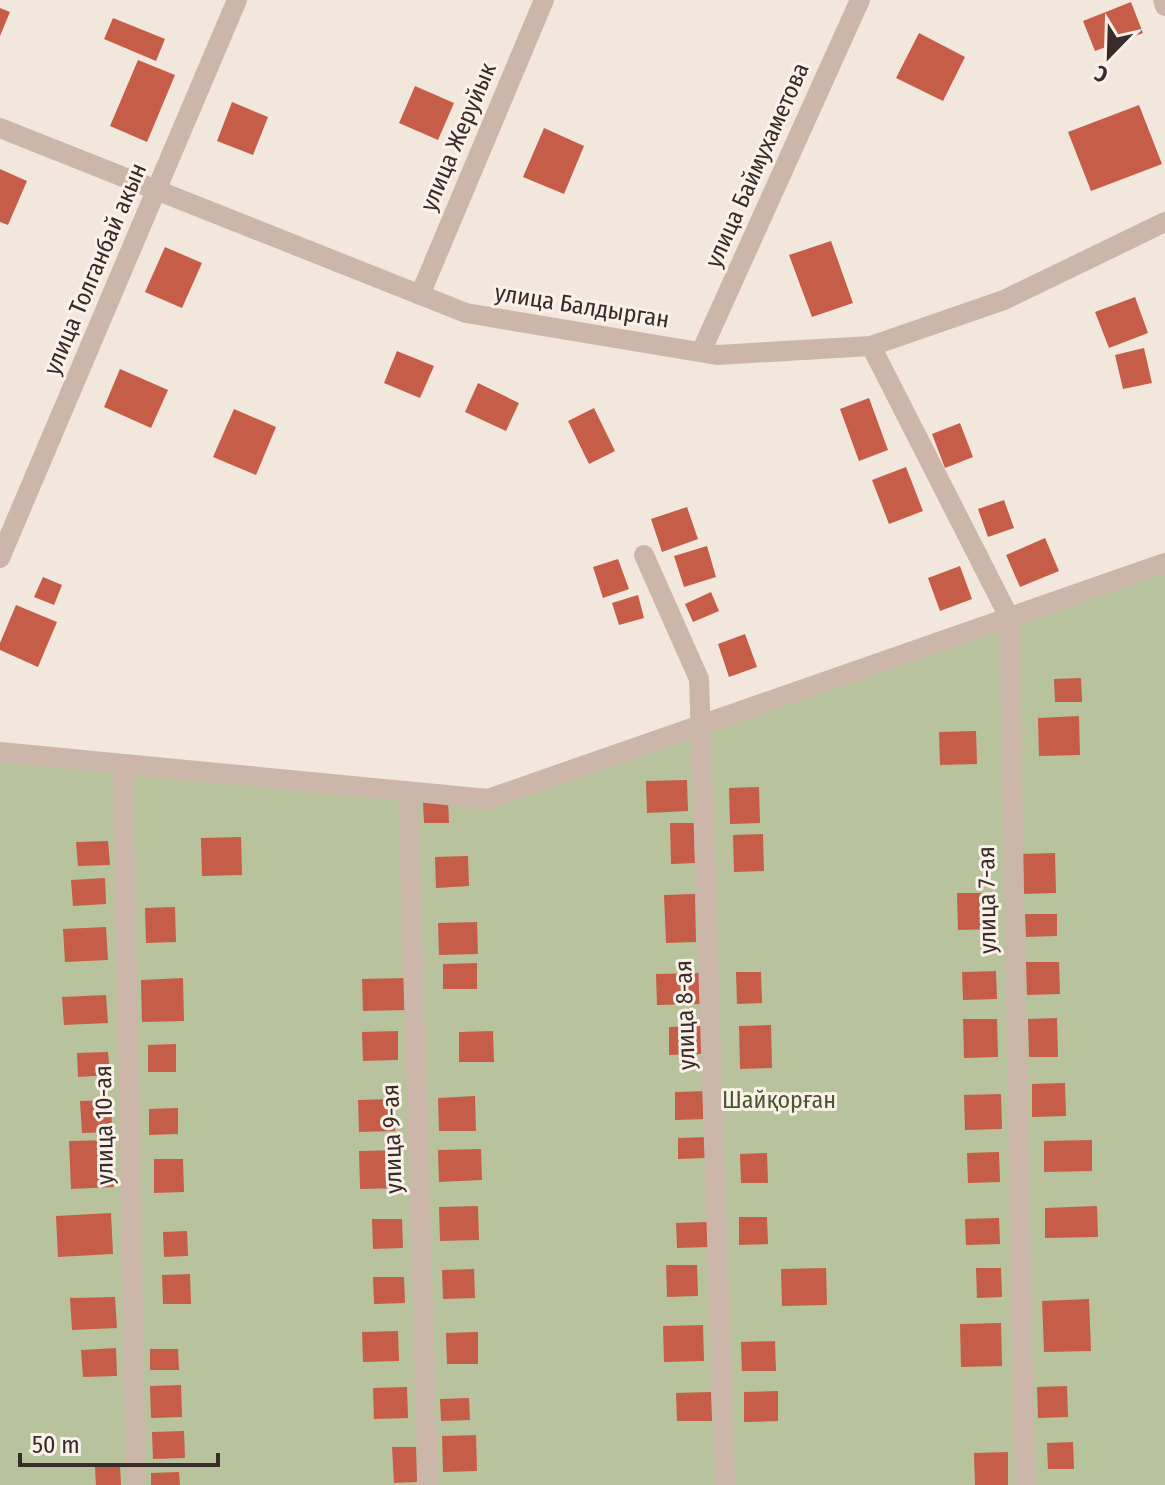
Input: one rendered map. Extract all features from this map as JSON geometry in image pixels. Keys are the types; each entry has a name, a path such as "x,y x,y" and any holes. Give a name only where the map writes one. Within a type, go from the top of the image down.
{"street":[{"name":"улица Толганбай акын","path":"0,558 237,0"},
{"name":"улица Жеруйык","path":"420,295 544,0"},
{"name":"улица Баймухаметова","path":"701,352 860,0"},
{"path":"1163,0 1165,6"},
{"name":"улица Балдырган","path":"0,128 466,313 717,355 871,346 1004,300 1165,222"},
{"name":"улица 7-ая","path":"871,346 1009,617 1025,1485"},
{"name":"улица 8-ая","path":"644,555 699,679 725,1485"},
{"path":"0,752 488,799 1165,563"},
{"name":"улица 10-ая","path":"123,764 136,1485"},
{"name":"улица 9-ая","path":"408,791 428,1485"}],"green space":[{"name":"Шайқорған","path":"1165,571 1165,1485 0,1485 0,743 473,794"}],"building":[{"path":"1131,2 1143,33 1095,51 1083,21"},
{"path":"0,8 10,12 0,36"},
{"path":"113,18 165,39 156,61 104,39"},
{"path":"919,33 965,57 943,101 896,78"},
{"path":"138,60 175,75 147,142 110,126"},
{"path":"415,86 454,103 438,140 399,123"},
{"path":"232,102 268,117 253,155 217,141"},
{"path":"1139,105 1162,164 1091,191 1068,132"},
{"path":"544,128 584,146 564,194 523,177"},
{"path":"0,169 27,181 8,225 0,222"},
{"path":"831,241 853,303 812,317 789,255"},
{"path":"165,247 202,263 182,308 145,292"},
{"path":"1135,297 1148,333 1109,348 1095,312"},
{"path":"1144,348 1152,383 1123,389 1115,355"},
{"path":"397,351 434,366 420,398 384,383"},
{"path":"120,369 168,390 151,428 104,407"},
{"path":"478,383 519,403 506,431 465,412"},
{"path":"869,398 888,450 859,461 840,409"},
{"path":"594,408 615,451 589,464 568,421"},
{"path":"234,409 276,427 256,475 213,457"},
{"path":"960,423 973,457 945,468 932,434"},
{"path":"906,467 923,511 889,524 872,480"},
{"path":"1004,500 1014,528 988,537 978,509"},
{"path":"687,507 698,539 662,552 651,519"},
{"path":"1045,538 1059,571 1020,587 1006,555"},
{"path":"707,546 716,577 684,587 674,556"},
{"path":"618,559 629,589 603,598 593,567"},
{"path":"960,566 972,599 940,611 928,578"},
{"path":"43,577 62,585 54,605 34,597"},
{"path":"711,592 719,611 693,622 685,604"},
{"path":"638,595 644,618 619,625 612,603"},
{"path":"16,605 57,622 38,667 0,650"},
{"path":"745,634 757,667 729,677 718,644"},
{"path":"1081,678 1082,702 1055,702 1054,679"},
{"path":"1079,716 1080,755 1039,756 1038,718"},
{"path":"976,731 977,764 940,765 939,732"},
{"path":"687,780 688,811 647,813 646,781"},
{"path":"759,787 760,823 730,824 729,788"},
{"path":"448,801 449,823 424,823 423,802"},
{"path":"670,823 694,823 695,863 671,864"},
{"path":"763,834 764,871 734,872 733,835"},
{"path":"241,837 242,875 202,876 201,838"},
{"path":"108,841 110,865 78,866 76,842"},
{"path":"1055,853 1056,893 1022,894 1021,854"},
{"path":"468,856 469,886 436,888 435,857"},
{"path":"105,878 106,904 73,906 71,880"},
{"path":"957,893 993,893 994,929 958,930"},
{"path":"695,894 696,942 666,943 664,895"},
{"path":"175,907 176,942 146,943 145,908"},
{"path":"1025,914 1057,914 1057,936 1026,937"},
{"path":"477,922 478,954 439,955 438,923"},
{"path":"106,927 108,960 65,962 63,929"},
{"path":"1026,962 1059,962 1060,994 1027,995"},
{"path":"477,963 477,989 443,989 443,964"},
{"path":"996,971 997,999 963,1000 962,972"},
{"path":"736,972 761,972 762,1003 737,1004"},
{"path":"699,973 700,1004 657,1005 656,974"},
{"path":"183,978 184,1021 142,1022 141,980"},
{"path":"405,978 406,1010 363,1011 362,979"},
{"path":"106,995 108,1023 64,1025 62,997"},
{"path":"1057,1018 1058,1057 1029,1057 1028,1019"},
{"path":"963,1019 997,1019 998,1057 964,1058"},
{"path":"771,1025 772,1068 740,1069 739,1026"},
{"path":"701,1026 702,1054 669,1055 669,1027"},
{"path":"398,1031 398,1060 363,1061 362,1032"},
{"path":"493,1031 494,1062 459,1062 459,1032"},
{"path":"176,1044 176,1072 148,1072 148,1045"},
{"path":"108,1052 110,1075 78,1077 77,1053"},
{"path":"1065,1083 1066,1116 1032,1117 1032,1084"},
{"path":"706,1091 707,1119 675,1120 675,1092"},
{"path":"1001,1094 1002,1129 965,1130 964,1095"},
{"path":"475,1096 476,1131 439,1131 438,1098"},
{"path":"394,1099 395,1131 359,1132 358,1100"},
{"path":"111,1100 112,1132 82,1133 80,1101"},
{"path":"178,1108 178,1134 149,1135 149,1109"},
{"path":"706,1137 707,1158 678,1159 678,1138"},
{"path":"112,1140 114,1187 71,1189 69,1141"},
{"path":"1092,1140 1092,1171 1044,1172 1044,1141"},
{"path":"481,1149 482,1180 439,1182 438,1150"},
{"path":"402,1150 403,1188 360,1189 359,1151"},
{"path":"999,1152 1000,1182 968,1183 967,1153"},
{"path":"767,1153 768,1183 741,1183 740,1154"},
{"path":"154,1159 183,1159 184,1192 154,1193"},
{"path":"478,1206 479,1240 440,1241 439,1207"},
{"path":"1097,1206 1098,1237 1045,1238 1045,1208"},
{"path":"111,1213 113,1254 58,1257 56,1216"},
{"path":"739,1217 767,1217 768,1244 739,1245"},
{"path":"999,1218 1000,1244 966,1245 965,1219"},
{"path":"372,1219 402,1219 403,1248 373,1249"},
{"path":"709,1222 709,1247 677,1248 676,1223"},
{"path":"187,1231 188,1256 164,1257 163,1232"},
{"path":"666,1265 697,1265 698,1296 667,1297"},
{"path":"826,1268 827,1305 782,1306 781,1269"},
{"path":"976,1268 1001,1268 1002,1297 977,1298"},
{"path":"474,1269 475,1298 443,1299 442,1270"},
{"path":"190,1274 191,1304 163,1304 162,1275"},
{"path":"373,1277 404,1277 405,1303 374,1304"},
{"path":"115,1297 117,1328 72,1330 70,1298"},
{"path":"1089,1299 1091,1351 1044,1352 1042,1301"},
{"path":"1001,1323 1002,1366 961,1367 960,1324"},
{"path":"703,1325 704,1361 664,1362 663,1326"},
{"path":"398,1331 399,1361 363,1362 362,1332"},
{"path":"478,1332 478,1364 447,1364 446,1333"},
{"path":"775,1341 776,1371 742,1371 741,1342"},
{"path":"116,1348 117,1376 83,1377 81,1350"},
{"path":"150,1349 178,1349 179,1370 150,1370"},
{"path":"181,1385 182,1417 151,1418 150,1386"},
{"path":"1067,1386 1068,1417 1038,1418 1037,1387"},
{"path":"407,1387 408,1418 374,1419 373,1388"},
{"path":"778,1391 778,1421 744,1422 744,1392"},
{"path":"711,1392 712,1421 677,1421 676,1393"},
{"path":"469,1398 470,1420 441,1421 440,1399"},
{"path":"184,1431 185,1458 153,1459 152,1432"},
{"path":"476,1435 477,1471 443,1472 442,1436"},
{"path":"1073,1442 1074,1469 1048,1469 1047,1443"},
{"path":"392,1447 416,1447 417,1482 394,1483"},
{"path":"1008,1452 1008,1485 975,1485 974,1453"},
{"path":"120,1466 121,1485 96,1485 95,1467"},
{"path":"179,1472 180,1485 151,1485 151,1473"}]}
